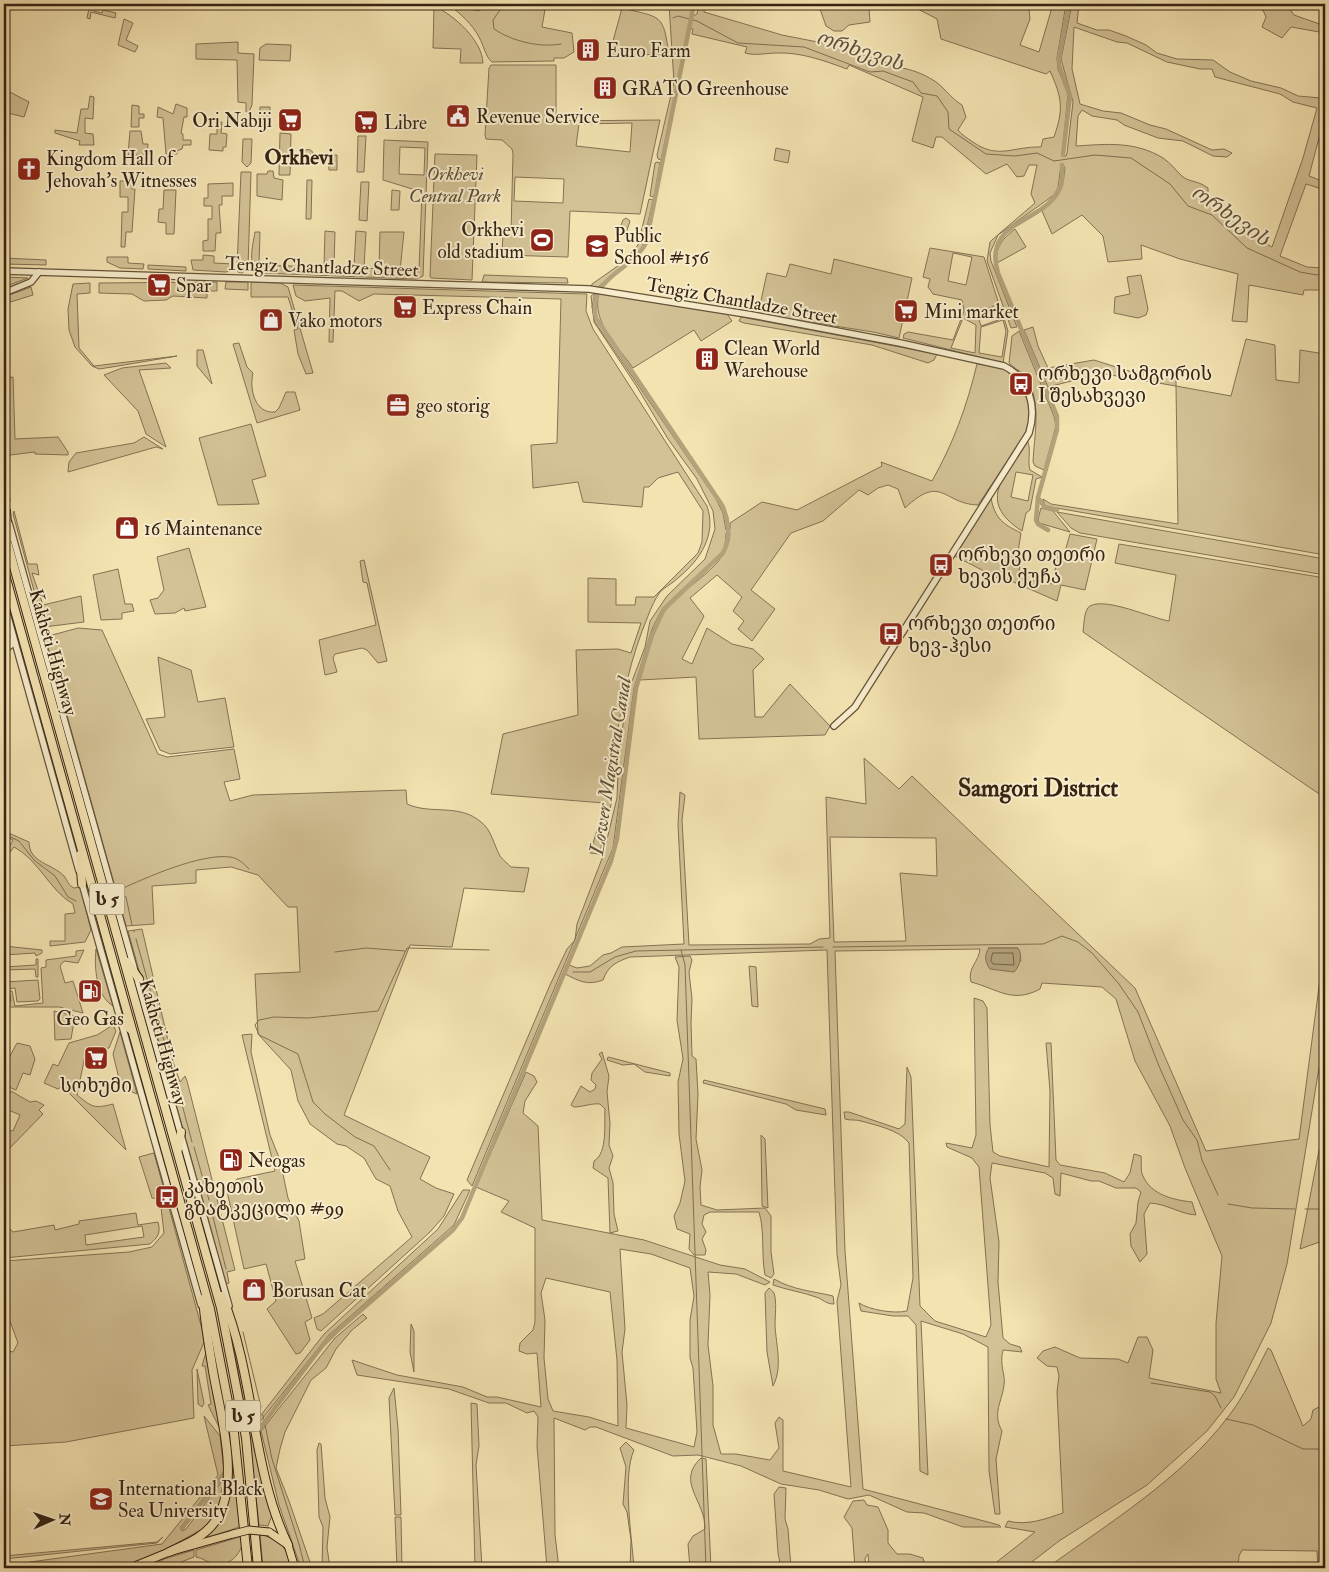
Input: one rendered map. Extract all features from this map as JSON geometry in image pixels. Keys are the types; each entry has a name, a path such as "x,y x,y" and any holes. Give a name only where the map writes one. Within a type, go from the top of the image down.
{"highway":[{"path":"5,507 9,551"},
{"name":"Kakheti Highway","path":"4,531 178,1151 230,1346 244,1424 258,1568"},
{"name":"Kakheti Highway","path":"4,571 131,1030 202,1277 218,1342 234,1433 248,1568"},
{"path":"4,587 15,609"},
{"path":"78,836 82,884"},
{"path":"122,954 139,979"},
{"path":"120,1017 131,1030"},
{"path":"178,1151 181,1132"},
{"path":"210,1267 233,1322 267,1482 282,1533 288,1545"},
{"path":"169,1552 202,1535 212,1525 224,1504 227,1487 222,1426 205,1321 202,1277"},
{"path":"205,1321 218,1342"}],"main road":[{"path":"130,1568 169,1552 249,1530 270,1532 288,1545 295,1568"},
{"path":"146,1568 153,1558"}],"street":[{"name":"Tengiz Chantladze Street","path":"4,271 594,290 752,315 900,342 1004,366 1020,377 1028,391 1034,408 1029,432 855,707 834,726"},
{"path":"4,293 31,282 39,272"},
{"name":"Kakheti Highway","path":"5,507 139,979 233,1322"},
{"name":"Kakheti Highway","path":"4,604 205,1321"},
{"path":"5,650 11,645 13,636"},
{"path":"5,650 13,650 18,654"}],"green space":[{"path":"90,4 96,4 94,11 102,13 103,10 116,13 115,18 91,12 90,19 87,18"},
{"path":"481,4 546,4 542,27 572,33 574,52 564,58 554,58 554,61 492,62 473,28 449,5 479,11"},
{"path":"669,4 693,4 691,15 693,16 697,14 699,4 705,4 704,12 782,35 833,45 924,75 935,81 962,105 966,117 958,130 982,147 990,150 1006,151 1041,147 1043,139 1054,137 1060,110 1059,96 1050,71 1046,74 941,39 937,19 914,7 913,4 1018,4 1029,10 1030,19 1020,45 1039,52 1053,4 1066,4 1057,58 1058,69 1068,94 1062,156 1066,156 1073,102 1061,59 1072,4 1079,4 1077,23 1097,30 1109,30 1126,36 1146,45 1157,53 1177,59 1213,60 1230,72 1251,81 1281,88 1298,96 1321,98 1325,84 1325,126 1320,134 1309,176 1325,182 1325,190 1306,184 1280,256 1307,267 1325,268 1325,290 1304,290 1303,295 1249,285 1247,322 1232,321 1238,274 1180,259 1141,245 1142,259 1108,262 1103,236 1082,215 1052,234 1042,211 1059,192 1065,167 1061,165 1058,188 1054,195 998,235 990,253 991,261 1017,327 1011,328 987,261 990,242 993,239 1035,203 1031,194 1037,165 1029,165 1024,176 1017,177 1007,164 986,174 942,137 936,137 933,148 912,141 923,97 849,65 847,69 822,60 795,54 745,53 747,47 692,34 693,29 689,28 661,160 658,159 657,155 674,82","holes":["1074,27 1117,42 1127,43 1167,62 1200,69 1212,69 1215,77 1280,94 1293,102 1317,108 1303,158 1272,247 1239,228 1208,196 1208,188 1183,177 1166,160 1131,146 1076,146 1078,116 1082,110 1092,116 1117,120 1124,125 1158,138 1183,141 1213,156 1227,157 1232,153 1224,149 1212,150 1166,129 1150,125 1121,113 1103,111 1080,104 1072,69"]},
{"path":"807,4 873,4 869,9 870,22 849,25 842,31 834,31 826,26 820,9"},
{"path":"1240,4 1262,4 1272,7 1276,4 1286,4 1294,15 1325,26 1325,33 1291,27 1282,38 1262,27 1266,17 1263,10"},
{"path":"434,6 450,15 466,29 478,46 483,63 460,63 461,49 433,48"},
{"path":"622,8 653,16 662,24 669,55 613,54 613,41"},
{"path":"124,19 133,23 126,40 138,46 135,52 118,45"},
{"path":"238,42 238,53 254,54 252,105 249,112 246,112 246,103 238,102 237,60 196,59 196,44"},
{"path":"266,44 291,45 290,61 259,60 260,48"},
{"path":"491,65 556,65 556,121 660,120 640,214 570,211 568,257 502,255 503,232 511,232 513,154 512,149 502,140 486,139 489,68","holes":["632,123 630,152 576,146 579,124","515,177 564,179 563,203 514,201"]},
{"path":"4,89 29,102 24,117 8,113 4,131"},
{"path":"90,96 94,97 93,119 85,118 85,133 93,134 94,145 79,145 80,141 55,133 55,130 77,133 81,109 88,109"},
{"path":"176,104 187,108 187,117 184,117 181,133 183,134 183,140 191,140 191,145 183,145 182,149 177,151 177,154 166,154 163,118 157,117 158,107 173,114"},
{"path":"132,105 139,106 139,114 144,114 144,118 139,118 139,127 131,127"},
{"path":"260,107 270,107 270,123 259,123"},
{"path":"217,122 222,122 221,133 227,134 226,147 223,147 223,151 209,150 210,134 217,134"},
{"path":"130,131 141,131 143,144 148,144 147,155 128,155"},
{"path":"280,133 291,134 290,175 279,175"},
{"path":"358,136 366,136 364,172 357,172"},
{"path":"243,139 252,139 251,163 247,167 242,162"},
{"path":"384,140 428,142 423,276 416,279 261,273 253,266 252,249 255,232 260,232 259,264 255,265 324,267 325,231 335,232 334,266 354,267 356,231 366,232 364,268 379,269 380,232 404,232 400,271 419,271 422,192 383,180","holes":["400,147 425,148 424,175 399,174"]},
{"path":"776,148 790,151 788,163 774,160"},
{"path":"308,149 314,155 308,161 302,155"},
{"name":"Orkhevi Central Park","path":"435,154 477,155 472,280 431,278 430,276"},
{"path":"328,155 337,155 337,170 329,170"},
{"path":"655,163 660,163 654,197 650,196"},
{"path":"268,171 273,171 274,178 283,180 282,200 257,196 257,174 267,174"},
{"path":"241,172 251,172 248,268 242,273 238,272 237,267"},
{"path":"307,180 312,180 311,219 306,219"},
{"path":"120,181 132,181 132,189 135,189 132,232 126,232 125,247 121,247 122,212 128,212 128,197 120,197"},
{"path":"361,182 369,182 367,221 359,220"},
{"path":"233,183 233,196 222,196 222,205 219,205 221,233 216,233 215,251 203,251 203,241 208,240 208,219 212,219 212,206 204,206 204,198 208,198 208,184"},
{"path":"164,190 176,190 174,234 166,234 166,223 158,222 159,209 163,209"},
{"path":"392,190 400,191 399,210 391,210"},
{"path":"649,199 653,200 642,249 597,288 591,288 592,284 622,263 638,245"},
{"path":"626,218 630,221 625,236 618,233 623,220"},
{"path":"1015,229 1026,247 997,263 997,252 1001,243"},
{"path":"930,248 984,257 999,304 977,313 981,326 1004,318 1008,331 1003,363 903,338 904,334 908,332 953,340 964,311 962,300 933,294 928,287 930,279 923,277","holes":["953,253 972,257 966,285 948,281","963,318 976,325 975,353 951,348","1003,320 1006,331 1002,357 979,353 981,327"]},
{"path":"203,255 214,256 214,263 233,264 232,270 226,272 193,270 191,260 203,260"},
{"path":"107,257 128,257 128,263 144,264 143,269 120,268 107,262"},
{"path":"4,258 46,260 46,265 4,264"},
{"path":"834,259 912,278 899,338 873,332 758,314 767,273 786,277 790,264 831,274"},
{"path":"148,265 186,267 186,271 148,269"},
{"path":"484,275 567,278 568,283 482,282"},
{"path":"1141,275 1148,309 1146,315 1138,318 1114,313 1115,297 1130,294 1127,277"},
{"path":"4,277 28,278 4,287"},
{"path":"217,282 217,291 207,291 207,298 173,296 166,300 144,301 132,294 99,293 99,283"},
{"path":"226,282 248,282 248,290 225,289"},
{"path":"251,282 280,283 288,287 313,373 306,374 298,354 294,330 298,329 288,297 251,297"},
{"path":"90,283 90,293 77,294 79,348 94,366 177,356 99,369 92,366 75,347 69,330 68,309 73,284"},
{"path":"293,285 587,294 586,311 593,329 707,506 710,517 708,537 699,555 686,571 658,595 642,631 621,711 612,795 606,824 599,824 604,803 491,794 503,734 578,715 576,650 618,649 631,653 641,623 588,622 588,578 616,579 616,605 635,605 636,597 654,597 698,553 702,542 703,511 678,472 658,478 649,487 644,487 642,507 583,502 578,482 533,488 531,445 557,443 561,299 374,294 359,301 342,291 335,291 333,342 329,342 330,298 305,301 296,296"},
{"path":"31,287 33,295 4,304 4,297"},
{"path":"595,293 592,306 591,296"},
{"path":"599,293 727,314 732,321 701,341 694,330 633,368 602,324 598,304"},
{"path":"593,310 595,322 716,499 723,513 726,530 730,529 730,523 762,502 797,510 882,466 881,462 932,481 959,424 977,364 1004,367 1018,378 1031,409 1028,430 978,505 966,503 935,491 917,498 905,508 898,489 888,485 878,488 868,495 859,490 823,521 791,533 751,590 775,609 752,641 738,629 744,621 733,611 742,597 717,575 690,598 704,616 682,659 692,664 707,628 732,644 753,649 764,659 753,670 755,717 763,717 790,684 830,726 825,735 699,739 696,677 640,680 649,644 660,619 673,601 714,566 728,545 730,533 726,533 725,547 721,554 662,609 652,629 634,688 613,848 575,939 577,924 603,856 617,798 619,751 625,712 631,684 645,647 650,621 667,596 705,559 715,529 713,511 697,479 668,439 637,387 594,322"},
{"path":"741,317 937,354 934,360 928,363 872,345 744,323 739,321"},
{"path":"1033,327 1038,346 1048,368 1094,360 1132,372 1170,372 1176,376 1176,386 1087,371 1087,377 1048,387 1024,330"},
{"path":"1019,331 1054,416 1056,426 1044,470 1035,466 1033,462 1036,429 1034,395 1024,375 1009,363 1012,336"},
{"path":"1246,339 1275,345 1276,380 1299,383 1300,350 1325,354 1325,555 1045,506 1043,499 1051,504 1178,524 1176,386 1231,396"},
{"path":"239,343 247,367 253,373 253,393 258,405 268,412 275,412 279,408 286,392 295,392 300,410 257,423 233,344"},
{"path":"197,350 203,350 212,384 197,366"},
{"path":"166,363 171,368 139,370 166,447 146,434 138,411 104,375 122,368"},
{"path":"4,364 6,378 13,377 15,439 58,437 68,452 68,455 35,454 35,452 10,455 6,467 10,501 7,503 4,496"},
{"path":"251,424 266,476 252,480 259,504 218,505 199,438"},
{"path":"144,437 163,449 156,447 68,472 69,462 76,453 134,443"},
{"path":"1027,440 1030,470 1042,477 1036,479 1030,510 1026,513 1022,531 1008,520 1000,509 997,498 1004,476","holes":["1016,472 1033,475 1028,501 1011,497"]},
{"path":"991,498 995,511 1001,520 1009,527 1021,533 1018,552 1022,553 1018,578 1053,584 1058,551 1064,555 1070,534 1097,539 1085,590 1061,585 1057,601 1009,580 1007,583 953,555"},
{"path":"1041,508 1053,511 1070,532 1039,523 1038,519"},
{"path":"14,511 28,564 37,564 39,575 32,573 43,605 81,596 84,622 44,627 13,514"},
{"path":"1057,512 1325,559 1325,575 1080,533 1071,528"},
{"path":"1119,544 1325,578 1325,798 1083,632 1088,608 1097,604 1117,606 1169,621 1176,575 1115,563"},
{"path":"189,548 206,607 185,611 184,608 175,613 155,614 150,600 158,598 164,590 157,557"},
{"path":"364,560 387,661 378,663 367,650 362,648 335,654 333,658 337,672 325,675 319,640 376,625 367,583 363,582 360,561"},
{"path":"118,569 125,604 132,604 134,611 122,613 122,619 101,620 93,575"},
{"path":"78,628 102,630 158,754 167,757 234,749 240,779 224,782 230,801 253,795 406,790 407,804 426,809 454,811 472,816 484,825 500,856 511,867 529,868 524,892 464,888 452,947 410,945 344,1115 430,1157 420,1179 436,1188 454,1194 444,1216 430,1232 321,1331 317,1329 314,1318 323,1314 412,1237 398,1211 390,1186 376,1179 364,1158 346,1146 337,1144 310,1124 298,1101 291,1070 258,1034 255,974 300,972 297,907 288,907 258,875 231,867 196,870 196,883 152,886 154,924 126,926 45,637"},
{"path":"158,657 191,670 198,702 225,698 234,747 170,754 160,750 146,719 165,717"},
{"path":"864,758 899,789 912,776 1135,988 1206,1151 1299,1139 1325,941 1325,1040 1287,1264 1271,1323 1234,1397 1207,1431 1147,1485 1059,1541 1024,1568 989,1568 1035,1532 1005,1527 1008,1521 1029,1522 1063,1513 1057,1392 1059,1376 1057,1367 1047,1366 1037,1358 1043,1351 1055,1347 1080,1358 1118,1359 1128,1363 1138,1337 1147,1337 1153,1350 1149,1378 1221,1393 1216,1379 1216,1323 1222,1256 1185,1168 1170,1126 1135,1061 1116,999 1102,987 1042,983 1040,989 1030,993 1021,995 1005,994 971,982 972,969 980,949 835,951 845,1251 863,1489 1001,1527 963,1527 924,1513 907,1512 869,1495 848,1499 819,1490 781,1484 741,1466 698,1455 673,1456 596,1427 590,1427 585,1430 554,1418 555,1535 559,1568 547,1568 537,1446 538,1417 534,1411 527,1413 506,1403 489,1403 449,1389 357,1375 352,1360 397,1375 463,1387 487,1397 497,1397 541,1407 537,1353 527,1354 519,1351 520,1343 533,1330 535,1322 535,1228 501,1212 509,1201 476,1187 526,1072 534,1076 537,1082 525,1101 523,1113 538,1126 542,1220 644,1240 720,1265 745,1269 770,1282 765,1285 736,1274 708,1272 710,1295 708,1345 713,1386 713,1425 721,1454 736,1454 770,1460 779,1448 775,1423 779,1417 783,1420 783,1471 851,1487 837,1301 841,1285 837,1254 827,950 630,957 613,965 607,971 603,980 592,983 579,981 565,974 569,965 577,968 590,966 603,955 622,947 684,944 678,824 680,792 685,795 682,820 689,945 810,944 819,939 830,938 826,797 866,804","holes":["830,837 936,838 937,876 900,873 906,941 834,942","988,948 1018,948 1021,961","620,1249 651,1254 690,1268 694,1296 690,1320 690,1358 693,1368 697,1432 694,1447 626,1428 627,1405 622,1352 625,1329","546,1278 610,1292 617,1360 618,1426 589,1417 553,1411 548,1399 544,1358 545,1320 541,1293"]},
{"path":"598,827 604,830 600,854 590,853"},
{"path":"4,831 29,842 30,849 37,859 64,876 72,887 80,887 91,930 85,942 50,946 50,941 65,941 65,914 75,913 73,904 57,891 23,853 14,847 8,855 6,853 13,840 7,837 4,845"},
{"path":"142,929 173,1062 180,1082 185,1076 187,1081 235,1270 227,1272 229,1283 226,1284 128,931"},
{"path":"574,941 472,1186 467,1180 550,985 567,949"},
{"path":"4,946 42,950 42,953 36,956 35,953 4,955"},
{"path":"96,949 113,1006 103,995 97,980"},
{"path":"84,950 78,963 64,961 60,966 65,983 73,981 83,1013 59,1007 4,1007 4,1002 11,1001 10,994 4,994 4,992 12,991 15,1006 43,1003 41,968 46,967 46,960 76,956 76,951"},
{"path":"690,956 692,960 689,972 692,999 692,1056 696,1059 698,1094 696,1139 702,1170 700,1187 701,1205 717,1210 765,1208 771,1216 771,1252 774,1274 771,1278 765,1275 762,1227 759,1212 710,1212 704,1215 702,1224 706,1232 702,1239 706,1250 705,1255 694,1255 689,1249 690,1234 677,1229 674,1216 680,1203 685,1181 679,1134 678,1082 683,1059 677,1020 679,967 675,957"},
{"path":"36,959 38,959 38,977 36,977 35,969 4,970 4,967 36,965"},
{"path":"749,966 756,967 758,1007 752,1006"},
{"path":"38,980 40,999 38,1001 17,1002 15,988 4,989 4,982"},
{"path":"974,998 983,1001 987,1008 990,1125 993,1152 1000,1156 1049,1167 1050,1091 1046,1043 1051,1043 1056,1160 1060,1165 1105,1173 1124,1182 1130,1173 1134,1154 1141,1156 1142,1174 1152,1188 1171,1198 1192,1202 1196,1215 1150,1203 1144,1214 1147,1254 1140,1262 1131,1246 1130,1234 1136,1223 1141,1192 1136,1188 1116,1188 1099,1181 1091,1181 1061,1173 1060,1196 1055,1194 1053,1178 1045,1173 992,1163 990,1178 999,1242 998,1282 1003,1338 1010,1344 1020,1347 1022,1352 1003,1350 1002,1356 1004,1381 998,1419 1002,1431 996,1459 1000,1514 995,1514 989,1471 988,1347 963,1334 921,1321 928,1475 920,1471 916,1325 908,1316 893,1316 861,1311 859,1303 882,1311 907,1311 913,1278 909,1143 905,1138 887,1129 859,1120 845,1119 844,1112 899,1129 905,1124 907,1067 911,1077 920,1306 935,1321 986,1337 991,1325 979,1167 972,1158 947,1147 946,1143 972,1148 976,1135"},
{"path":"54,1011 75,1016 71,1039 55,1040"},
{"path":"113,1025 116,1031 109,1048 86,1051 77,1095 97,1107 113,1104 126,1150 62,1086 58,1089 44,1083 53,1064 58,1066 69,1043 97,1035"},
{"path":"120,1032 137,1094 121,1087 113,1054"},
{"path":"252,1034 251,1052 270,1135 280,1160 288,1198 299,1221 305,1259 295,1261 312,1318 305,1322 310,1340 300,1353 296,1354 267,1309 276,1301 266,1264 244,1269 227,1191 237,1179 275,1171 242,1035"},
{"path":"17,1043 30,1046 35,1059 30,1075 23,1073 16,1090 4,1085 4,1067"},
{"path":"602,1052 609,1076 607,1092 610,1123 609,1145 613,1156 609,1168 613,1183 614,1214 618,1231 610,1233 608,1178 593,1168 594,1161 598,1157 603,1145 605,1109 600,1104 574,1107 571,1105 581,1086 590,1092 595,1089 596,1085 591,1080 592,1073 602,1059 599,1054"},
{"path":"608,1057 670,1073 670,1076 645,1072 634,1064 623,1065 607,1060"},
{"path":"704,1080 825,1109 826,1115 796,1110 786,1104 703,1083"},
{"path":"11,1091 30,1102 36,1101 44,1105 39,1110 43,1114 4,1154 6,1130 13,1131 20,1115 4,1108"},
{"path":"1325,1119 1325,1240 1300,1249"},
{"path":"761,1135 765,1139 768,1208 762,1206"},
{"path":"154,1153 205,1340 192,1370 194,1418 66,1442 4,1446 4,1350 13,1352 18,1343 8,1316 10,1305 4,1299 4,1261 129,1252 152,1247 164,1233 160,1199 152,1198 139,1157"},
{"path":"463,1190 470,1190 454,1225 329,1335 259,1423 261,1415 324,1334 438,1229"},
{"path":"136,1213 138,1225 158,1222 159,1232 150,1244 4,1258 4,1223 13,1232 54,1225 55,1230 79,1224 79,1221","holes":["142,1226 144,1237 86,1245 85,1235"]},
{"path":"774,1279 795,1288 833,1296 834,1304 811,1295 773,1285"},
{"path":"769,1288 774,1293 775,1300 778,1356 778,1371 773,1386 767,1352 765,1293"},
{"path":"363,1314 367,1318 352,1330 336,1349 326,1368 311,1380 285,1432 280,1449 276,1468 312,1568 301,1568 279,1505 261,1431 335,1338"},
{"path":"411,1324 414,1331 414,1372 410,1352"},
{"path":"232,1336 273,1512 268,1526 259,1525 249,1434"},
{"path":"214,1348 216,1348 233,1443 242,1526 202,1540 221,1516 229,1498 232,1482 231,1444"},
{"path":"1268,1348 1271,1350 1303,1426 1311,1419 1313,1410 1325,1404 1325,1568 1318,1568 1317,1551 1242,1550 1239,1556 1238,1568 1047,1568 1143,1499 1188,1461 1209,1440 1234,1409 1250,1384"},
{"path":"207,1349 221,1431 208,1405 211,1404 205,1366 202,1366"},
{"path":"197,1369 204,1403 202,1407 198,1404"},
{"path":"394,1388 398,1428 401,1515 395,1515 389,1398"},
{"path":"471,1403 477,1404 479,1446 476,1465 482,1568 475,1568"},
{"path":"204,1416 220,1436 224,1471 180,1528 182,1531 186,1529 225,1477 220,1509 206,1527 159,1553 121,1568 28,1568 30,1562 162,1544 218,1475"},
{"path":"626,1442 634,1450 630,1461 628,1491 634,1568 630,1568 631,1540 627,1512 623,1504 626,1467 620,1448"},
{"path":"319,1443 321,1444 325,1498 330,1517 327,1547 330,1568 322,1568 323,1527 319,1517 317,1450"},
{"path":"701,1458 706,1459 711,1568 690,1568 688,1544 693,1536 705,1529 701,1509 691,1484 691,1475 694,1467"},
{"path":"779,1487 786,1488 785,1519 788,1529 791,1568 781,1568 778,1553 774,1494"},
{"path":"864,1500 867,1505 878,1507 888,1530 888,1543 897,1554 910,1554 923,1558 925,1565 922,1568 869,1568 868,1554 865,1558 866,1568 855,1568 852,1528 844,1517 853,1501"},
{"path":"395,1517 401,1517 402,1568 397,1568"},
{"path":"260,1534 273,1539 282,1546 288,1555 291,1568 263,1568"},
{"path":"243,1536 239,1552 226,1563 210,1563 196,1557 196,1550"},
{"path":"163,1537 157,1543 4,1559 4,1556 157,1542"},
{"path":"194,1550 194,1557 181,1562 177,1568 150,1568 164,1559"}],"water":[{"path":"989,948 1018,948 1020,960 1018,967 1014,972 990,969 986,958"}],"waterway":[{"name":"ორხევის","path":"504,4 493,20 494,29 517,40 544,45 561,44"},
{"name":"Lower Magistral Canal","path":"260,1428 322,1346 453,1230 462,1218 611,861 617,839 636,688 652,635 664,609 723,553 726,547 728,529 722,505 596,318 595,304 598,293 604,284 630,262 646,243 694,4"},
{"path":"1063,155 1070,96 1059,65 1059,58 1069,4"},
{"name":"ორხევის","path":"673,18 678,16 697,21 738,43 804,47 870,72 883,71 913,82 921,93 937,96 948,112 949,129 986,154 1015,156 1037,153 1054,161 1095,155 1131,158 1170,184 1188,206 1212,215 1247,248 1300,272 1317,275 1325,273"},
{"path":"1048,530 1038,524 1036,520 1038,497 1057,430 1057,416 998,273 995,255 999,242 1007,231 1044,207 1054,198 1062,183 1062,165"},
{"path":"1038,498 1045,507 1057,510"},
{"path":"4,834 19,841 34,860 55,876 68,897 76,901"},
{"path":"132,925 126,897 119,890 173,868 204,859 230,857 240,861 249,869"},
{"path":"833,947 1043,944 1062,936 1078,942 1092,953 1119,984 1138,1012 1183,1120 1197,1140 1202,1160 1218,1195"},
{"path":"136,939 155,1007"},
{"path":"573,972 590,972 615,957 636,951 823,947"},
{"path":"335,952 366,948 405,951"},
{"path":"390,1170 374,1146 355,1137 325,1114 313,1102 298,1054 259,1035 255,1025 259,1020 274,1017 308,1018 378,1011 407,948 489,950"},
{"path":"681,950 685,965 706,1568"},
{"path":"156,1012 175,1079"},
{"path":"179,1093 192,1142"},
{"path":"194,1147 209,1200"},
{"path":"1228,1204 1252,1208 1295,1209"},
{"path":"210,1205 226,1269"},
{"path":"1305,1209 1325,1209"},
{"path":"243,1332 261,1407"},
{"path":"1151,1383 1210,1392 1215,1396 1221,1408"},
{"path":"263,1415 272,1459 305,1568"},
{"path":"1226,1419 1253,1425 1303,1449 1325,1449"},
{"name":"Lower Magistral Canal","path":"182,1528 224,1474"}],"place":[{"name":"Euro Farm","path":"588,50"},
{"name":"GRATO Greenhouse","path":"605,88"},
{"name":"Revenue Service","path":"458,116"},
{"name":"Ori Nabiji","path":"290,120"},
{"name":"Libre","path":"366,122"},
{"name":"Kingdom Hall of Jehovah's Witnesses","path":"29,169"},
{"name":"Orkhevi old stadium","path":"542,240"},
{"name":"Public School #156","path":"597,246"},
{"name":"Spar","path":"159,285"},
{"name":"Express Chain","path":"405,307"},
{"name":"Mini market","path":"906,311"},
{"name":"Vako motors","path":"271,320"},
{"name":"Clean World Warehouse","path":"707,359"},
{"name":"ორხევი სამგორის I შესახვევი","path":"1021,384"},
{"name":"geo storig","path":"398,405"},
{"name":"16 Maintenance","path":"127,528"},
{"name":"ორხევი თეთრი ხევის ქუჩა","path":"941,565"},
{"name":"ორხევი თეთრი ხევ-ჰესი","path":"891,634"},
{"name":"Geo Gas","path":"90,991"},
{"name":"სოხუმი","path":"96,1058"},
{"name":"Neogas","path":"231,1160"},
{"name":"კახეთის გზატკეცილი #99","path":"167,1197"},
{"name":"Borusan Cat","path":"254,1290"},
{"name":"International Black Sea University","path":"101,1499"}],"district":[{"name":"Orkhevi","path":"299,157"},
{"name":"Samgori District","path":"1038,788"}]}
